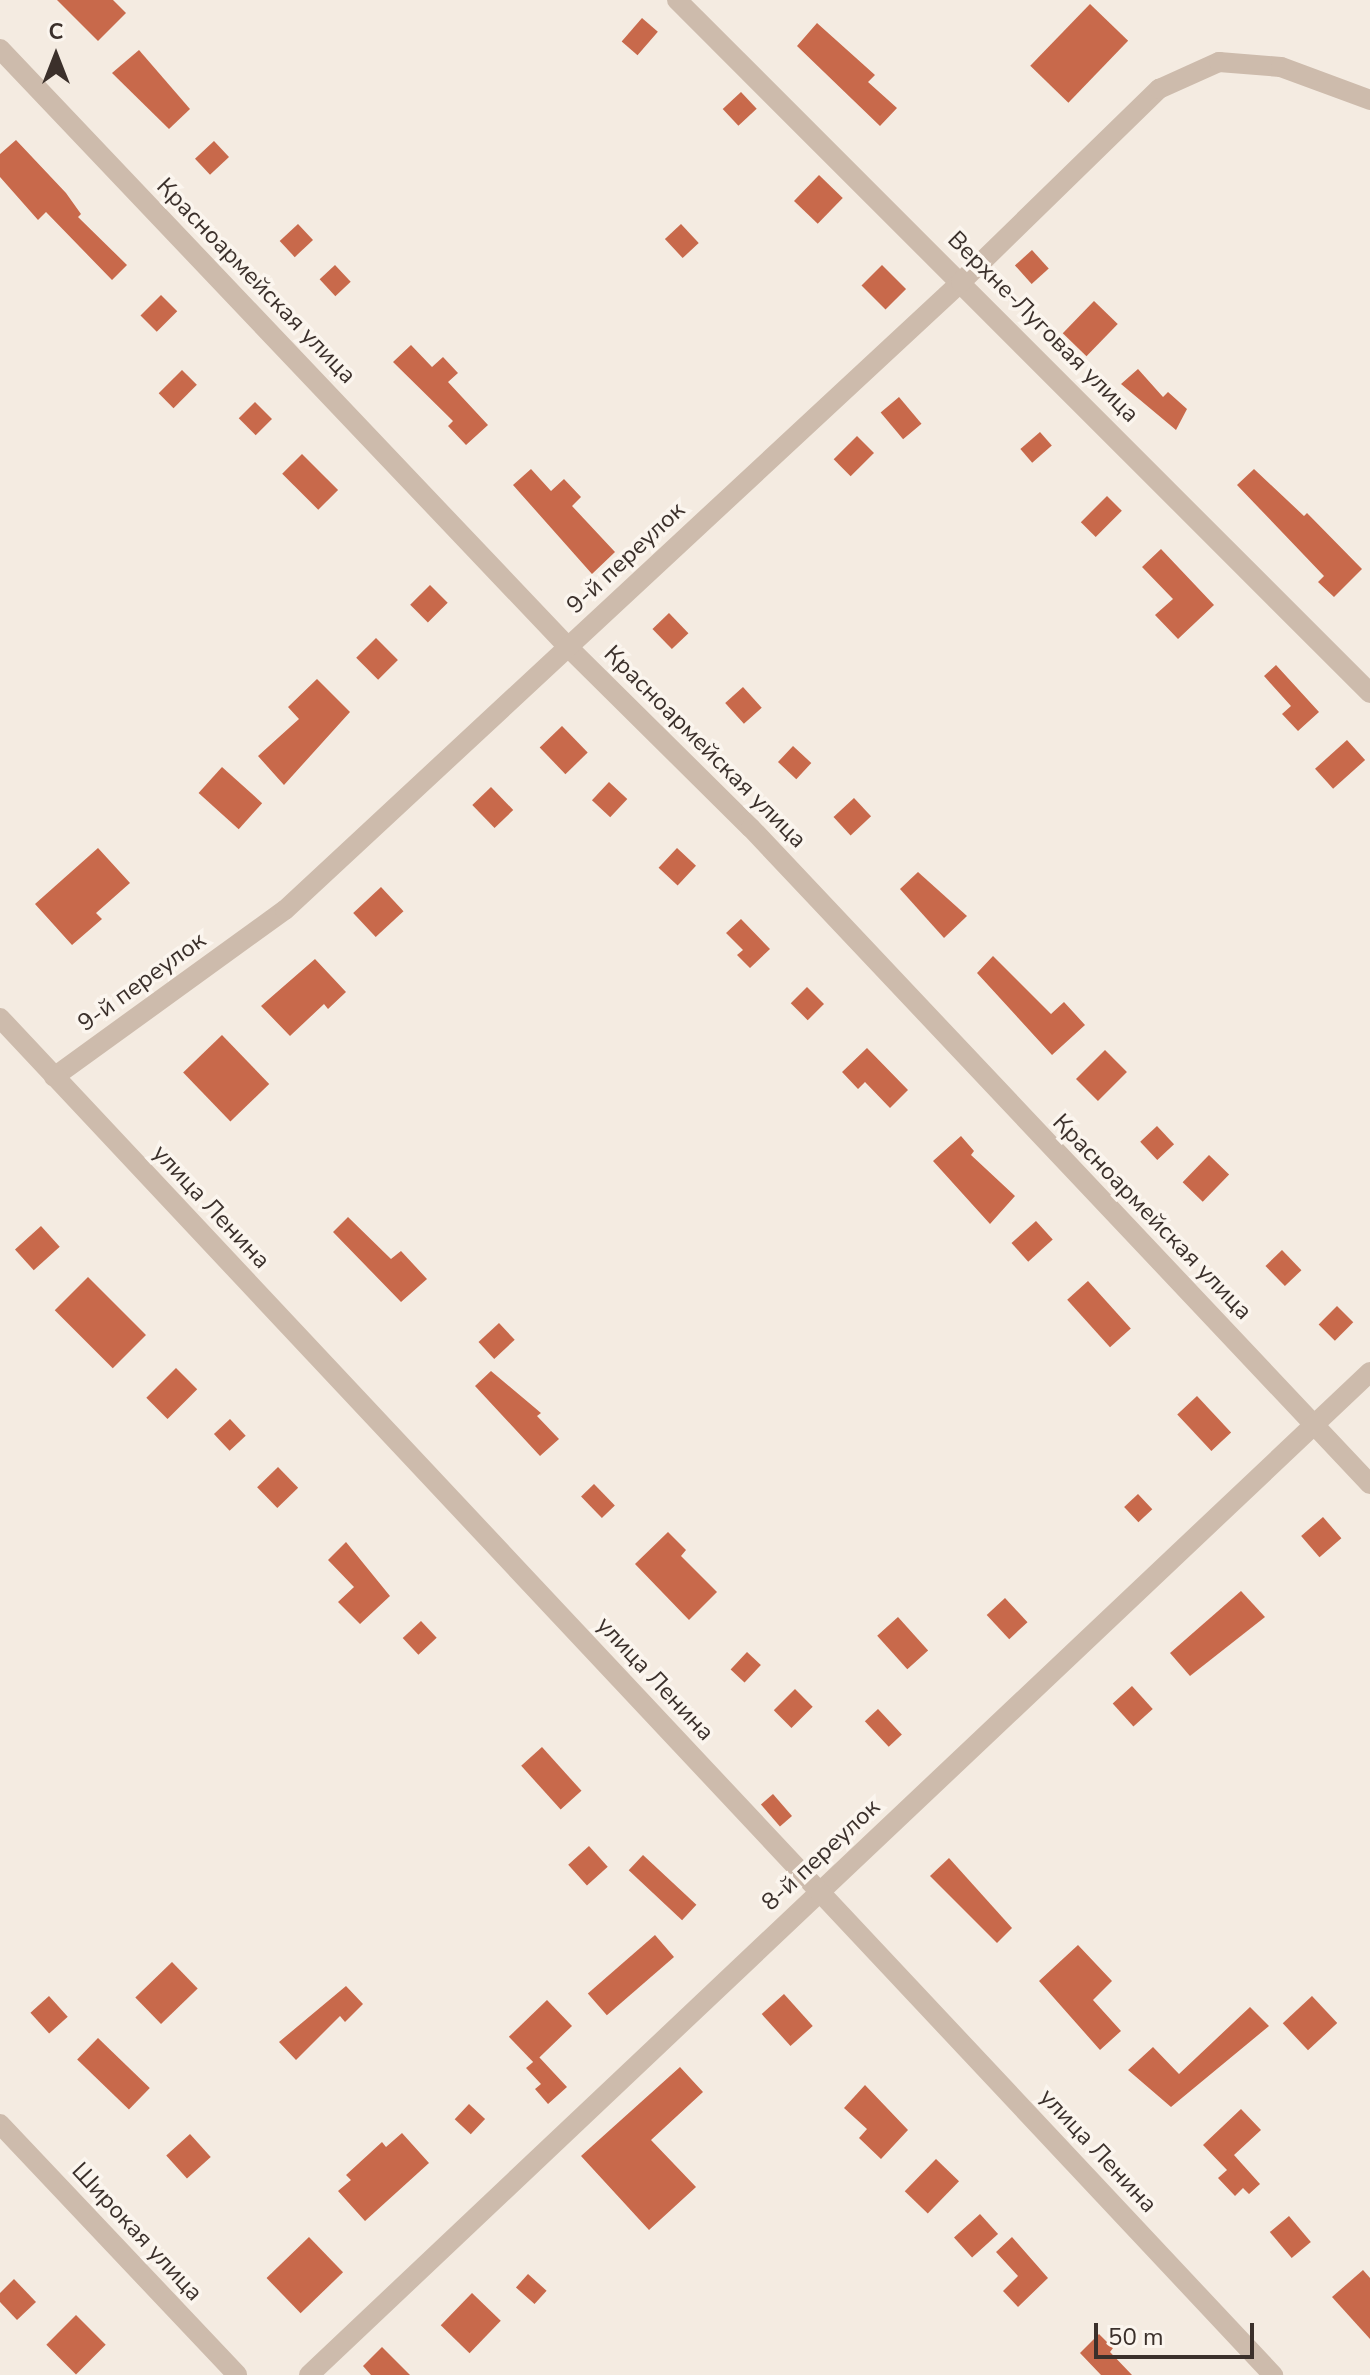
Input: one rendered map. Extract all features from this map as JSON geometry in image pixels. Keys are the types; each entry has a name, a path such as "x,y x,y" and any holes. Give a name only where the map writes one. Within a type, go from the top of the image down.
{"street":[{"name":"Верхне-Луговая улица","path":"677,0 1370,693"},
{"name":"Красноармейская улица","path":"0,49 568,647 751,828 1370,1484"},
{"name":"9-й переулок","path":"54,1077 285,910 961,282 1159,89 1219,62 1281,67 1370,100"},
{"name":"улица Ленина","path":"0,1018 1273,2375"},
{"name":"8-й переулок","path":"309,2375 1370,1372"},
{"name":"Широкая улица","path":"0,2124 237,2375"}],"building":[{"path":"57,0 113,0 126,13 98,41"},
{"path":"1090,4 1128,41 1068,103 1030,66"},
{"path":"642,18 658,32 638,55 622,41"},
{"path":"817,23 875,75 868,82 897,108 880,126 797,46"},
{"path":"139,50 190,109 169,129 112,73"},
{"path":"741,92 757,109 738,126 723,109"},
{"path":"16,140 66,193 81,214 78,217 127,265 112,280 46,212 38,220 0,177 0,154"},
{"path":"214,141 229,157 210,175 195,159"},
{"path":"819,175 843,198 818,224 794,201"},
{"path":"298,224 313,240 295,257 280,241"},
{"path":"681,224 699,243 683,258 665,239"},
{"path":"1032,250 1049,269 1032,284 1015,265"},
{"path":"335,265 351,282 335,296 320,279"},
{"path":"882,265 906,289 886,310 861,286"},
{"path":"161,295 177,311 157,332 140,316"},
{"path":"1094,301 1118,324 1086,356 1063,333"},
{"path":"411,345 432,367 443,357 458,373 448,382 488,425 466,445 448,426 453,421 393,362"},
{"path":"1138,369 1163,397 1168,392 1187,409 1176,430 1121,384"},
{"path":"182,370 197,385 174,408 159,393"},
{"path":"899,397 921,424 903,439 881,412"},
{"path":"255,402 272,419 256,435 239,418"},
{"path":"1040,432 1052,446 1032,463 1020,449"},
{"path":"857,436 874,453 851,476 834,459"},
{"path":"302,454 338,490 318,510 282,474"},
{"path":"531,469 551,491 564,479 581,497 572,506 615,552 592,574 513,485"},
{"path":"1254,469 1304,516 1307,513 1362,569 1334,597 1318,582 1324,576 1237,485"},
{"path":"1107,496 1122,511 1096,537 1081,522"},
{"path":"1161,549 1214,605 1178,639 1155,615 1173,599 1142,567"},
{"path":"430,585 448,603 428,622 410,605"},
{"path":"669,613 688,633 672,649 652,629"},
{"path":"376,638 398,660 378,680 356,658"},
{"path":"1276,665 1319,712 1298,731 1282,714 1291,706 1264,676"},
{"path":"317,679 350,712 284,785 258,756 299,719 288,707"},
{"path":"743,687 762,708 744,724 725,703"},
{"path":"562,726 588,753 565,774 540,748"},
{"path":"1347,740 1365,760 1333,789 1315,769"},
{"path":"793,746 811,763 796,779 778,762"},
{"path":"222,767 262,803 239,829 199,793"},
{"path":"609,782 627,799 610,817 592,800"},
{"path":"491,787 513,810 495,828 472,805"},
{"path":"854,798 871,816 851,835 834,817"},
{"path":"98,848 130,883 96,913 102,919 72,945 35,904"},
{"path":"677,848 696,866 678,885 659,868"},
{"path":"918,872 967,916 944,938 900,889"},
{"path":"381,887 404,911 376,937 353,913"},
{"path":"741,919 770,949 750,968 737,955 743,950 726,933"},
{"path":"993,956 1051,1014 1064,1002 1085,1025 1052,1055 977,973"},
{"path":"315,959 346,992 328,1009 324,1004 290,1036 261,1006"},
{"path":"807,987 824,1004 808,1020 791,1003"},
{"path":"222,1035 269,1084 230,1121 183,1073"},
{"path":"867,1048 908,1090 890,1108 865,1082 858,1089 842,1072"},
{"path":"1105,1050 1127,1072 1098,1101 1076,1079"},
{"path":"1157,1126 1174,1144 1157,1160 1140,1142"},
{"path":"961,1136 974,1151 971,1155 1015,1196 990,1224 933,1161"},
{"path":"1209,1155 1229,1174 1203,1202 1183,1182"},
{"path":"348,1217 391,1259 401,1251 427,1279 401,1302 333,1232"},
{"path":"1036,1221 1053,1240 1028,1262 1011,1243"},
{"path":"41,1226 60,1247 34,1270 15,1249"},
{"path":"1282,1250 1301,1270 1285,1286 1265,1266"},
{"path":"88,1277 146,1335 113,1368 55,1310"},
{"path":"1088,1281 1131,1329 1110,1347 1067,1300"},
{"path":"1337,1306 1353,1322 1335,1341 1319,1324"},
{"path":"499,1323 515,1340 494,1359 479,1342"},
{"path":"176,1368 197,1389 168,1419 146,1398"},
{"path":"491,1371 541,1413 537,1416 559,1439 540,1456 475,1386"},
{"path":"1197,1396 1231,1433 1211,1451 1177,1414"},
{"path":"230,1419 246,1436 230,1451 214,1434"},
{"path":"278,1467 298,1488 277,1508 257,1487"},
{"path":"594,1484 615,1506 602,1518 581,1497"},
{"path":"1138,1494 1152,1509 1138,1522 1124,1507"},
{"path":"1323,1517 1341,1538 1319,1557 1301,1536"},
{"path":"668,1532 686,1550 681,1556 717,1592 689,1620 635,1564"},
{"path":"346,1542 390,1596 360,1624 338,1602 354,1587 328,1560"},
{"path":"1241,1591 1265,1617 1190,1676 1170,1653"},
{"path":"1005,1598 1028,1622 1009,1639 987,1615"},
{"path":"898,1617 928,1650 907,1669 877,1636"},
{"path":"421,1621 437,1638 418,1655 403,1638"},
{"path":"747,1652 761,1665 745,1683 731,1670"},
{"path":"1132,1686 1153,1709 1133,1726 1113,1703"},
{"path":"795,1689 813,1707 791,1728 774,1710"},
{"path":"878,1709 902,1735 889,1747 865,1721"},
{"path":"542,1747 581,1791 561,1810 521,1766"},
{"path":"773,1794 792,1816 780,1826 761,1804"},
{"path":"589,1846 608,1867 587,1886 568,1865"},
{"path":"643,1855 696,1905 682,1920 629,1870"},
{"path":"949,1858 1012,1928 997,1943 930,1876"},
{"path":"655,1935 674,1957 607,2015 588,1993"},
{"path":"1078,1945 1112,1981 1093,2000 1121,2031 1100,2050 1039,1981"},
{"path":"172,1962 198,1989 161,2024 135,1997"},
{"path":"346,1986 363,2004 345,2022 340,2016 296,2060 279,2042"},
{"path":"784,1994 813,2026 790,2046 762,2014"},
{"path":"49,1996 68,2017 49,2034 30,2013"},
{"path":"1312,1996 1337,2023 1308,2050 1283,2023"},
{"path":"547,2000 572,2026 534,2063 509,2037"},
{"path":"1250,2007 1269,2026 1171,2107 1128,2070 1153,2047 1179,2074"},
{"path":"98,2038 150,2088 129,2110 77,2060"},
{"path":"539,2057 567,2087 548,2104 535,2089 541,2084 526,2068"},
{"path":"680,2067 703,2092 651,2140 696,2187 649,2230 581,2156"},
{"path":"865,2085 908,2130 881,2159 859,2138 867,2129 844,2108"},
{"path":"469,2104 485,2119 471,2134 455,2119"},
{"path":"1241,2109 1261,2130 1234,2155 1260,2184 1249,2194 1243,2188 1235,2196 1218,2178 1227,2170 1203,2145"},
{"path":"402,2133 429,2163 365,2221 338,2191 351,2180 346,2175 382,2142 386,2147"},
{"path":"190,2134 211,2157 187,2178 166,2155"},
{"path":"936,2159 959,2181 928,2214 905,2191"},
{"path":"980,2214 998,2234 972,2257 954,2237"},
{"path":"1289,2216 1311,2242 1292,2258 1270,2232"},
{"path":"309,2237 343,2272 301,2313 267,2278"},
{"path":"1012,2237 1048,2278 1018,2307 1003,2291 1018,2276 996,2252"},
{"path":"1363,2270 1370,2278 1370,2339 1332,2297"},
{"path":"528,2274 547,2291 535,2304 516,2287"},
{"path":"14,2279 36,2302 17,2320 0,2302 0,2293"},
{"path":"472,2293 501,2321 470,2353 441,2325"},
{"path":"76,2315 106,2345 76,2374 46,2345"},
{"path":"1099,2334 1113,2348 1110,2352 1132,2375 1101,2375 1080,2353"},
{"path":"382,2347 410,2375 371,2375 363,2366"}]}
